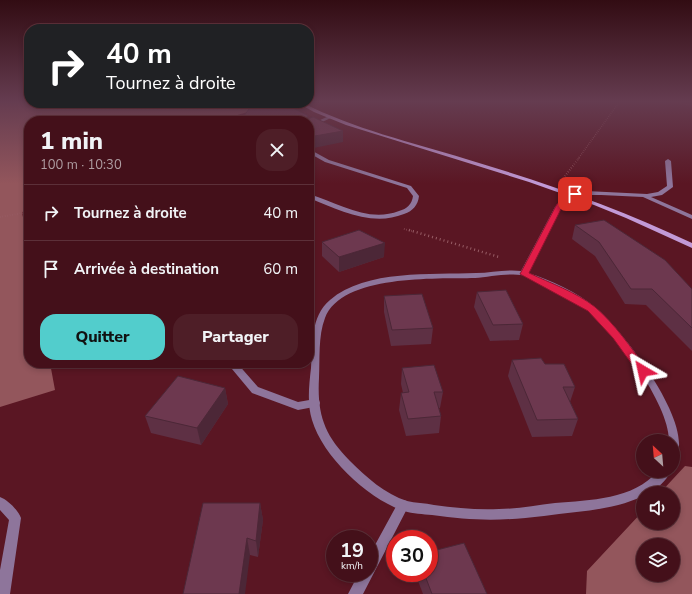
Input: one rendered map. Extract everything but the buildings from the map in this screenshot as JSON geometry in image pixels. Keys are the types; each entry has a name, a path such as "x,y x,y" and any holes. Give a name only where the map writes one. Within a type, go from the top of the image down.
{"street":[{"path":"365,129 575,194 633,217 692,246"},
{"path":"314,154 327,161 401,184 414,191 416,201 412,208 401,213 379,218 363,215 314,198"},
{"path":"646,197 666,190 670,187 668,161"},
{"path":"526,270 560,204 575,194 615,194 646,197 692,217"},
{"path":"658,478 648,488 611,502 488,516 403,506 374,489 351,469 330,446 317,421 315,403 317,336 324,311 335,300 346,293 381,280 526,270 591,309 616,335 660,395 673,424 674,434"},
{"path":"236,368 255,390 298,406 315,403"},
{"path":"0,502 15,518 3,594"},
{"path":"378,552 403,506"},
{"path":"355,594 362,582"}],"path":[{"path":"564,178 600,129"},
{"path":"0,217 24,213"},
{"path":"379,218 391,225 526,270"}],"shaded area":[{"path":"0,129 24,129 24,212 22,212 24,222 24,368 51,368 55,390 0,407"},
{"path":"685,466 692,467 692,594 586,594 587,571 636,518 636,530 680,530 680,486 666,486 674,478 680,478 680,471"}],"route":[{"path":"575,194 560,204 524,274 546,283 580,301 601,317 643,371"}]}
